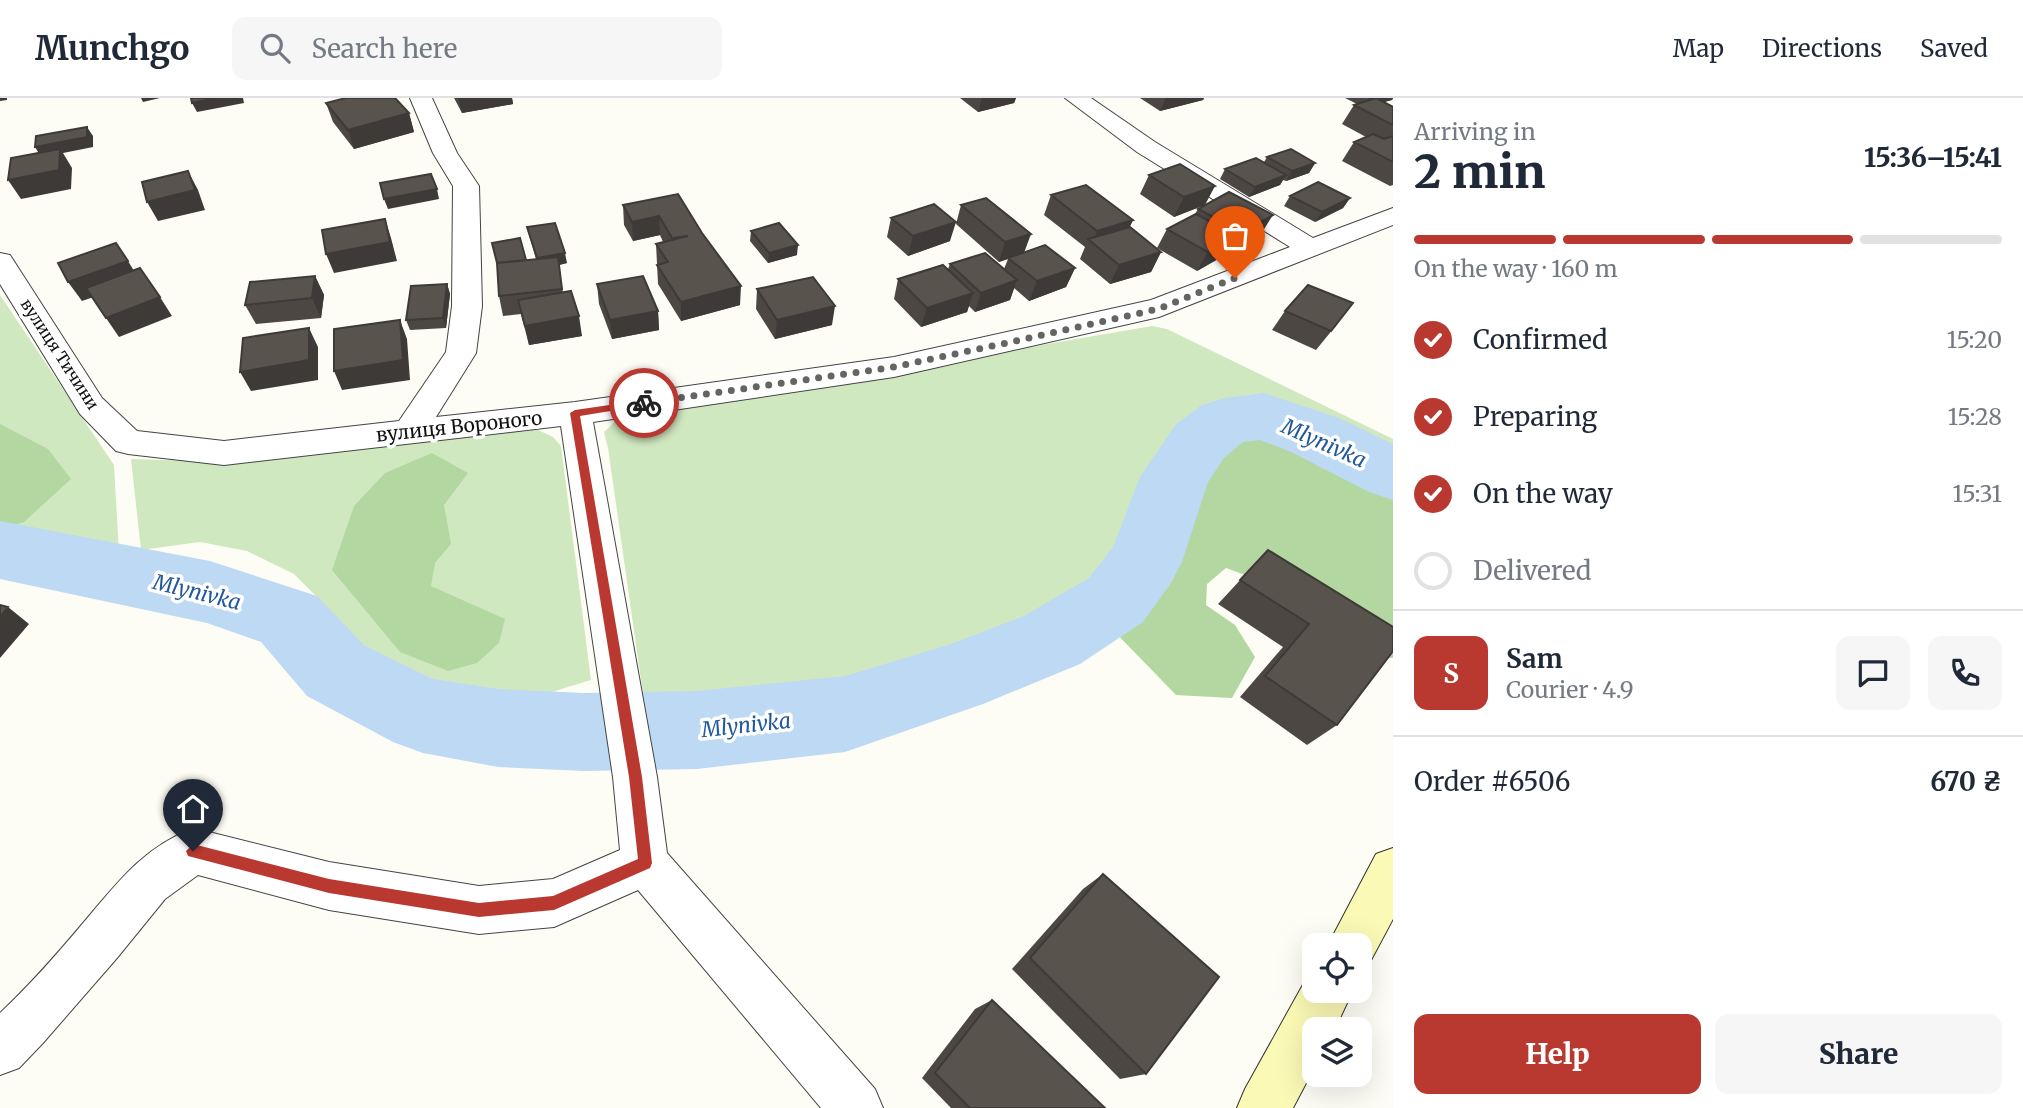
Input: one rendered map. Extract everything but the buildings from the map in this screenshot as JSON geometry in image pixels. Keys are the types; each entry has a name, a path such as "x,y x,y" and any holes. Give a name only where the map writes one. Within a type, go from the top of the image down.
{"main road":[{"path":"1360,933 1393,872"},
{"path":"1264,1108 1321,1003"}],"street":[{"path":"409,432 461,353 467,306 466,186 445,153 421,98"},
{"path":"1076,98 1146,147 1311,248"},
{"name":"вулиця Вороного","path":"128,442 224,453 575,413 894,367 1158,309 1393,216"},
{"name":"вулиця Тичини","path":"0,261 91,406 128,442"},
{"path":"575,413 619,674 645,863 856,1108"},
{"path":"0,1049 100,941 148,882 193,851 329,886 479,910 554,903 645,863"}],"green space":[{"path":"0,295 114,465 119,553 0,527"},
{"path":"1152,326 1167,329 1393,439 1393,468 1279,414 1246,408 1208,415 1187,439 1143,513 1140,541 1127,569 1111,583 1051,622 960,660 881,686 763,704 645,708 604,432 620,417"},
{"path":"0,424 48,449 71,479 24,522 0,530"},
{"path":"1262,424 1309,439 1393,480 1393,658 1375,657 1245,575 1226,568 1207,584 1206,605 1235,625 1255,657 1232,698 1176,695 1109,626 1156,568 1172,512 1187,479 1206,453 1233,427"},
{"path":"534,428 553,437 561,446 591,680 522,701 453,703 396,671 342,632 317,597 294,574 247,551 200,542 141,550 131,459 232,462"},
{"path":"432,453 468,473 444,505 451,544 435,563 431,586 505,619 499,643 477,663 448,671 400,652 332,570 354,506 385,473"}],"waterway":[{"name":"Mlynivka","path":"0,550 210,592 289,619 336,671 423,715 498,728 584,732 697,730 845,714 954,679 1052,640 1116,600 1145,562 1175,477 1200,441 1225,421 1264,416 1315,435 1393,474"}],"way so far":[{"path":"644,403 894,367 1158,309 1235,278"}],"route":[{"path":"193,851 329,886 479,910 554,903 645,863 635,777 575,413 644,403"}]}
